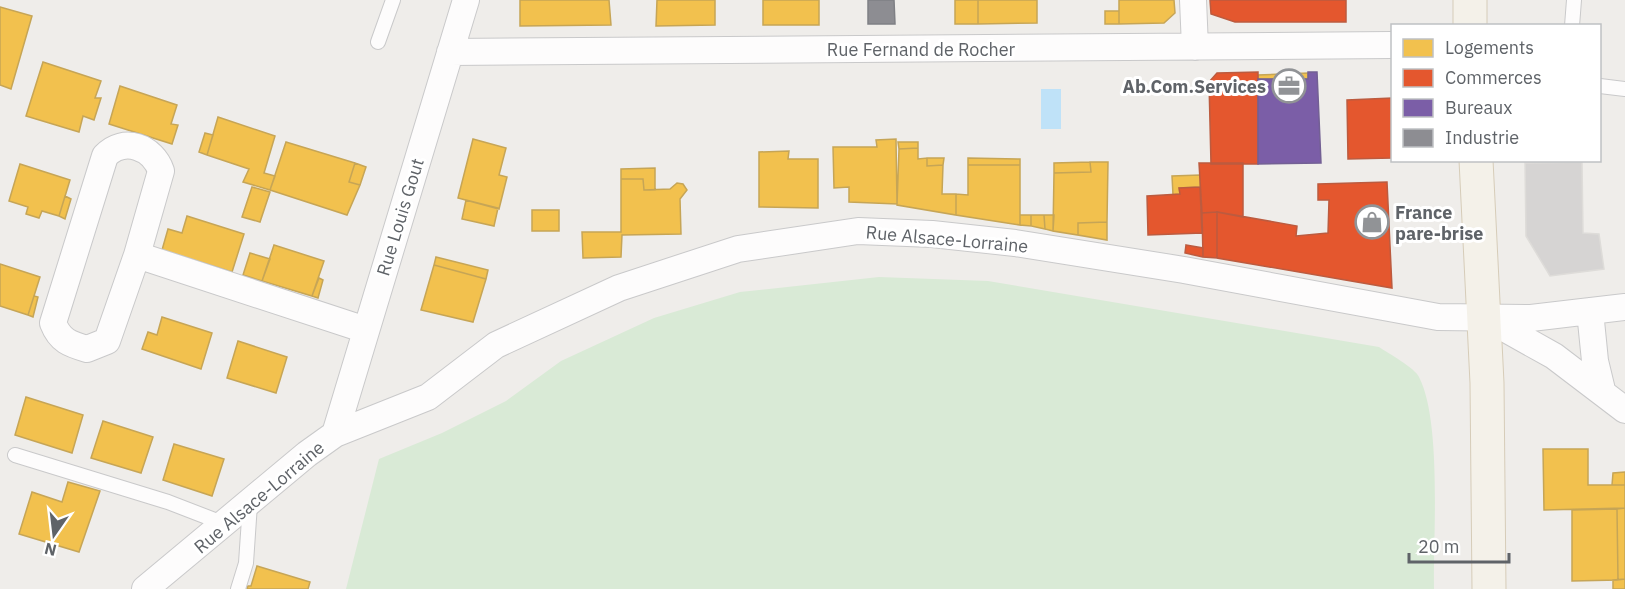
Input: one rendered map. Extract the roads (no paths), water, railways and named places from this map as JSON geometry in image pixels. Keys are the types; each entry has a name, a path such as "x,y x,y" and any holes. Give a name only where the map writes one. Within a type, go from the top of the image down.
{"main road":[{"path":"1470,0 1470,24"},
{"path":"1476,162 1487,383 1489,589"}],"street":[{"name":"Rue Louis Gout","path":"335,434 466,0"},
{"path":"1193,0 1195,47"},
{"name":"Rue Fernand de Rocher","path":"450,52 1391,45"},
{"path":"123,145 147,150 157,159 161,171 137,255 107,340 87,349 66,343 58,334 53,323 105,156 113,148 123,145"},
{"name":"Rue Alsace-Lorraine","path":"145,589 250,504 307,454 335,434 428,397 496,345 619,288 738,249 858,231 932,234 1015,243 1185,270 1438,317 1531,318 1625,308"},
{"path":"137,255 366,330"},
{"path":"1590,311 1595,361 1602,390"},
{"path":"1483,317 1554,356 1602,390 1625,410"}],"lane":[{"path":"378,42 393,0"},
{"path":"1572,24 1574,0"},
{"path":"1601,86 1625,89"},
{"path":"15,455 168,502 225,524"},
{"path":"238,589 246,563 250,504"}],"water":[{"path":"1041,89 1061,89 1061,129 1041,129"}],"place":[{"name":"Ab.Com.Services","path":"1289,86"},
{"name":"France pare-brise","path":"1372,222"}]}
